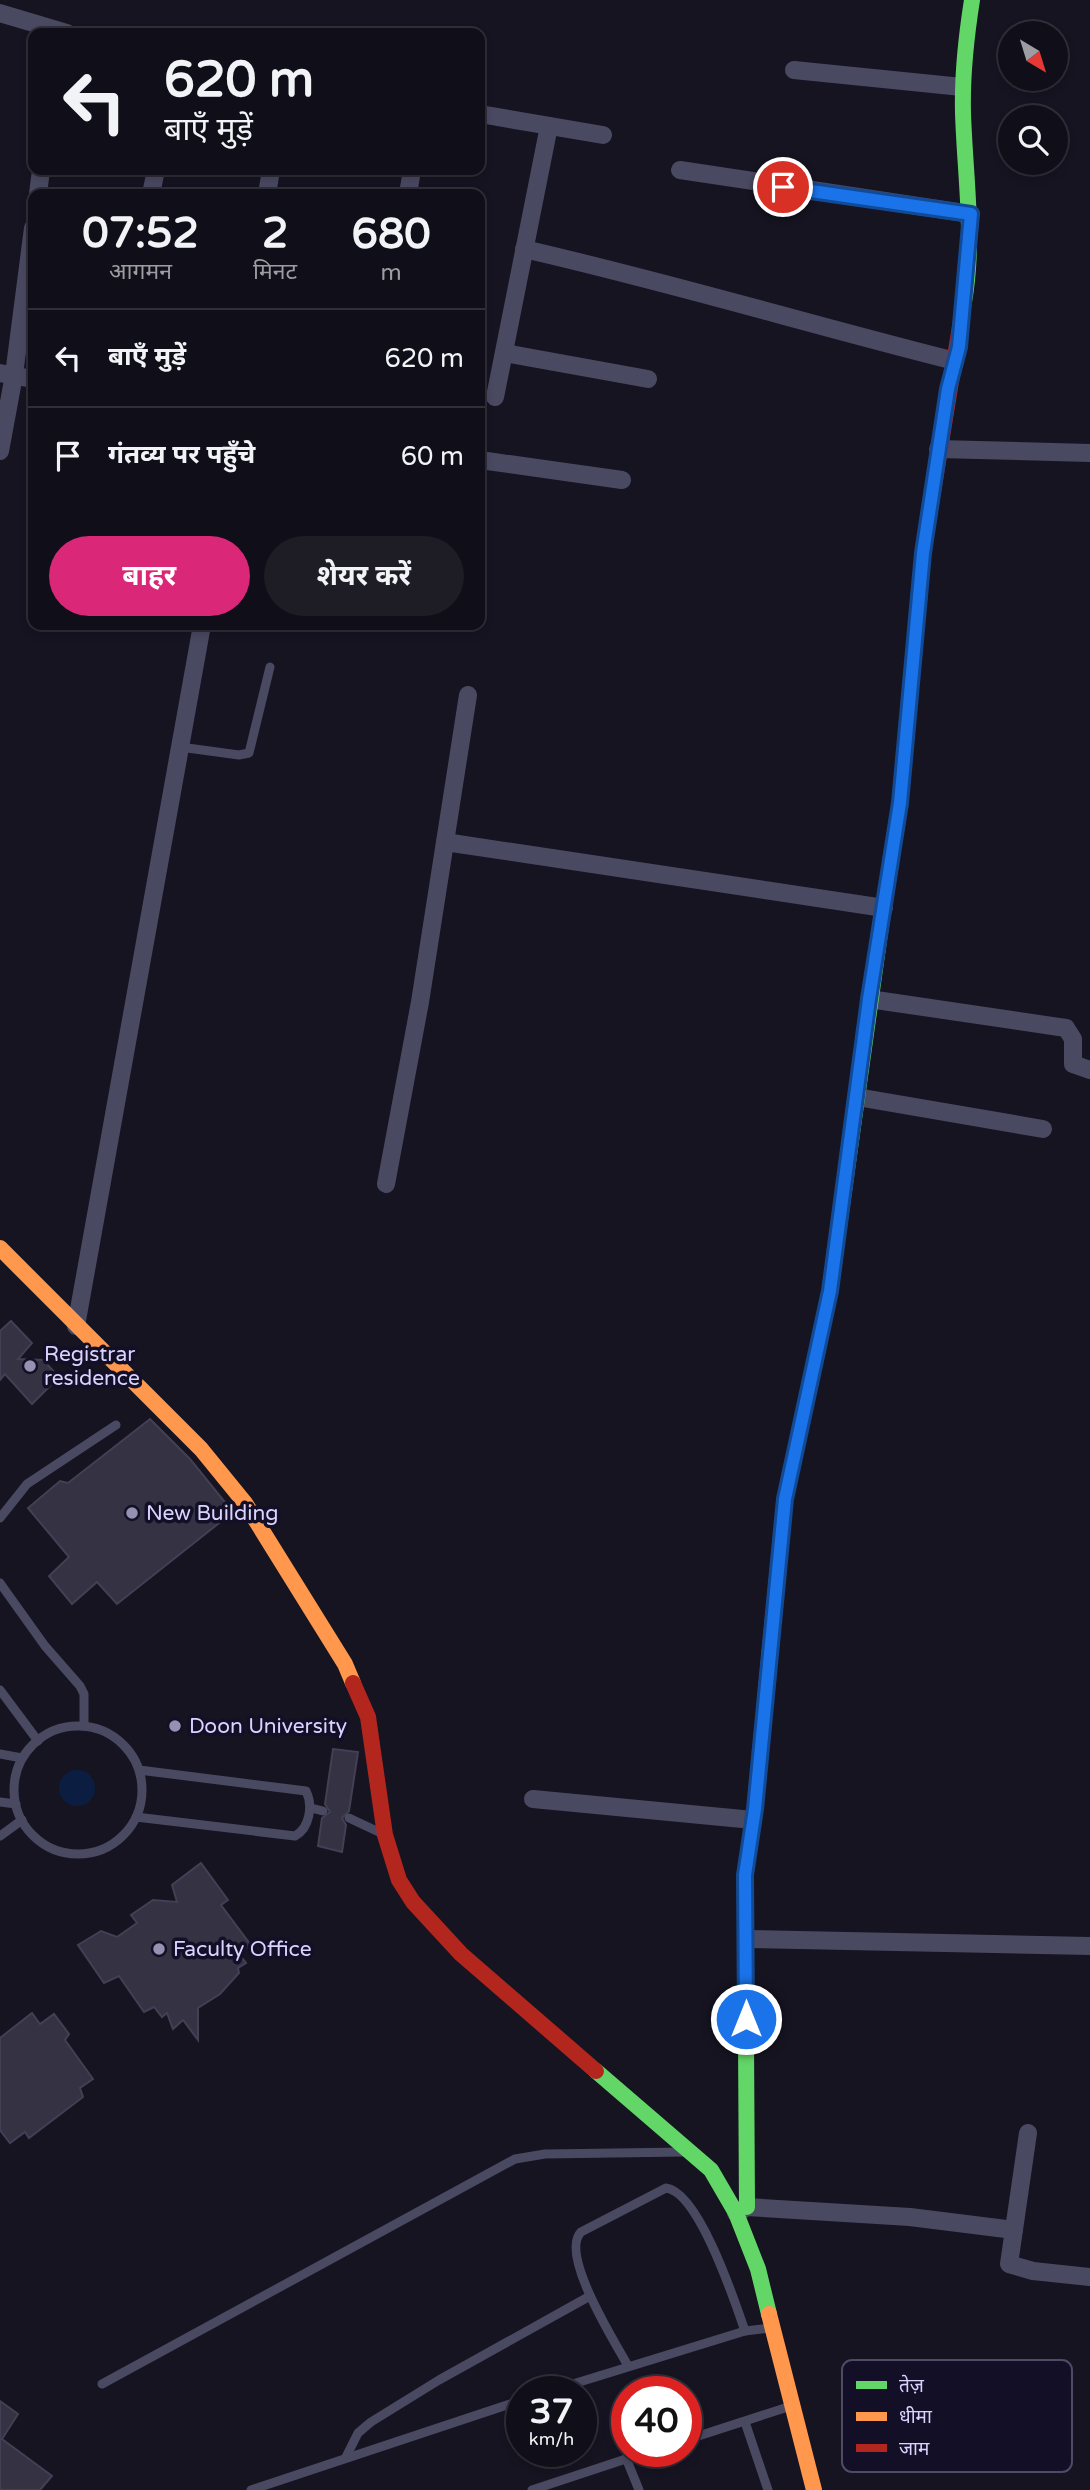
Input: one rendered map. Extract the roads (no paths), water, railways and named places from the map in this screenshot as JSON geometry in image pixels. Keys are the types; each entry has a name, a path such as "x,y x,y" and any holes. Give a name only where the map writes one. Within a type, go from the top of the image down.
{"street":[{"path":"814,2490 742,2210 745,1875 753,1820 785,1499 830,1291 869,999 900,803 923,553 965,296 971,214 962,87 972,0"},
{"path":"0,13 50,28"},
{"path":"794,70 962,87"},
{"path":"485,115 603,135"},
{"path":"495,397 549,126"},
{"path":"680,170 971,214"},
{"path":"524,249 659,280 825,328 955,361"},
{"path":"0,451 7,374 28,256"},
{"path":"504,353 648,379"},
{"path":"7,374 28,378"},
{"path":"938,449 1090,453"},
{"path":"485,461 622,480"},
{"path":"76,1326 201,630"},
{"path":"386,1184 419,1002 468,695"},
{"path":"444,842 884,908"},
{"path":"869,999 1066,1028 1073,1039 1073,1064 1090,1070"},
{"path":"857,1097 1043,1129"},
{"path":"0,1248 201,1449 245,1503 345,1664 368,1717 385,1835 399,1880 413,1902 461,1954 692,2152 742,2210 910,2217 1014,2230"},
{"path":"533,1799 753,1820"},
{"path":"746,1939 1090,1946"},
{"path":"1028,2133 1009,2259 1012,2266 1090,2277"}],"lane":[{"path":"180,747 239,755 249,753 270,667"},
{"path":"0,1518 27,1484 116,1425"},
{"path":"0,1583 45,1646 80,1686 84,1694 84,1726"},
{"path":"0,1690 37,1741"},
{"path":"84,1726 108,1733 127,1748 139,1770 141,1802 128,1829 107,1847 79,1854 52,1848 40,1841 22,1820 16,1804 15,1777 22,1758 37,1741 61,1729 84,1726"},
{"path":"0,1754 22,1758"},
{"path":"136,1817 295,1836 302,1831 311,1808 306,1791 139,1770"},
{"path":"0,1802 16,1804"},
{"path":"311,1808 323,1811"},
{"path":"349,1818 385,1835"},
{"path":"0,1836 22,1820"},
{"path":"103,2384 515,2159 545,2154 692,2152"},
{"path":"628,2366 590,2296 575,2251 577,2236 668,2188 678,2195 709,2237 722,2264 745,2331"},
{"path":"346,2457 358,2433 371,2422 439,2380 590,2296"},
{"path":"597,2376 745,2331 773,2328"},
{"path":"251,2490 506,2405"},
{"path":"702,2435 793,2405"},
{"path":"745,2422 768,2490"},
{"path":"534,2490 611,2463"},
{"path":"630,2467 639,2490"}],"water":[{"path":"77,1770 90,1775 95,1788 90,1801 77,1806 64,1801 59,1788 64,1775"}],"place":[{"name":"Registrar residence","path":"30,1366"},
{"name":"New Building","path":"132,1513"},
{"name":"Doon University","path":"175,1726"},
{"name":"Faculty Office","path":"159,1949"}]}
